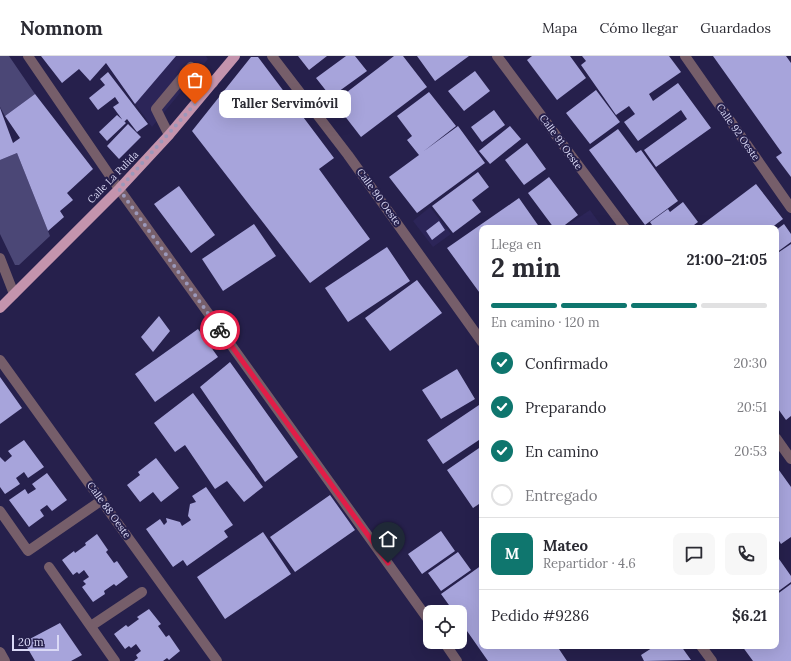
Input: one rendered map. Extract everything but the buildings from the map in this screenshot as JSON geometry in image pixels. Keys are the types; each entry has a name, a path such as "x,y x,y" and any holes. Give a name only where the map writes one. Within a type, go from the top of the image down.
{"main road":[{"name":"Calle La Pulida","path":"0,308 119,189 169,134 235,56"}],"street":[{"path":"28,56 119,189 423,612"},
{"name":"Calle 90 Oeste","path":"272,56 348,155 479,338"},
{"name":"Calle 91 Oeste","path":"497,56 623,225"},
{"name":"Calle 92 Oeste","path":"685,56 791,208"},
{"path":"169,134 156,109 191,67 213,83"},
{"path":"0,258 14,294"},
{"name":"Calle 88 Oeste","path":"0,360 102,500 213,660"},
{"path":"779,442 791,459"},
{"path":"0,511 28,551 102,500"},
{"path":"49,567 115,661"},
{"path":"91,626 142,592"},
{"path":"449,649 457,661"},
{"path":"703,649 712,661"},
{"path":"0,652 5,661"}],"shaded area":[{"path":"0,56 9,56 35,94 5,116 0,107"},
{"path":"101,56 206,56 208,59 152,127"},
{"path":"17,153 50,236 19,265 15,265 0,234 0,160"},
{"path":"430,207 451,234 433,247 413,221"},
{"path":"590,210 601,225 568,225"}],"way so far":[{"path":"195,104 119,189 220,330"}],"place":[{"name":"Taller Servimóvil","path":"195,104"}],"route":[{"path":"220,330 388,563"}]}
